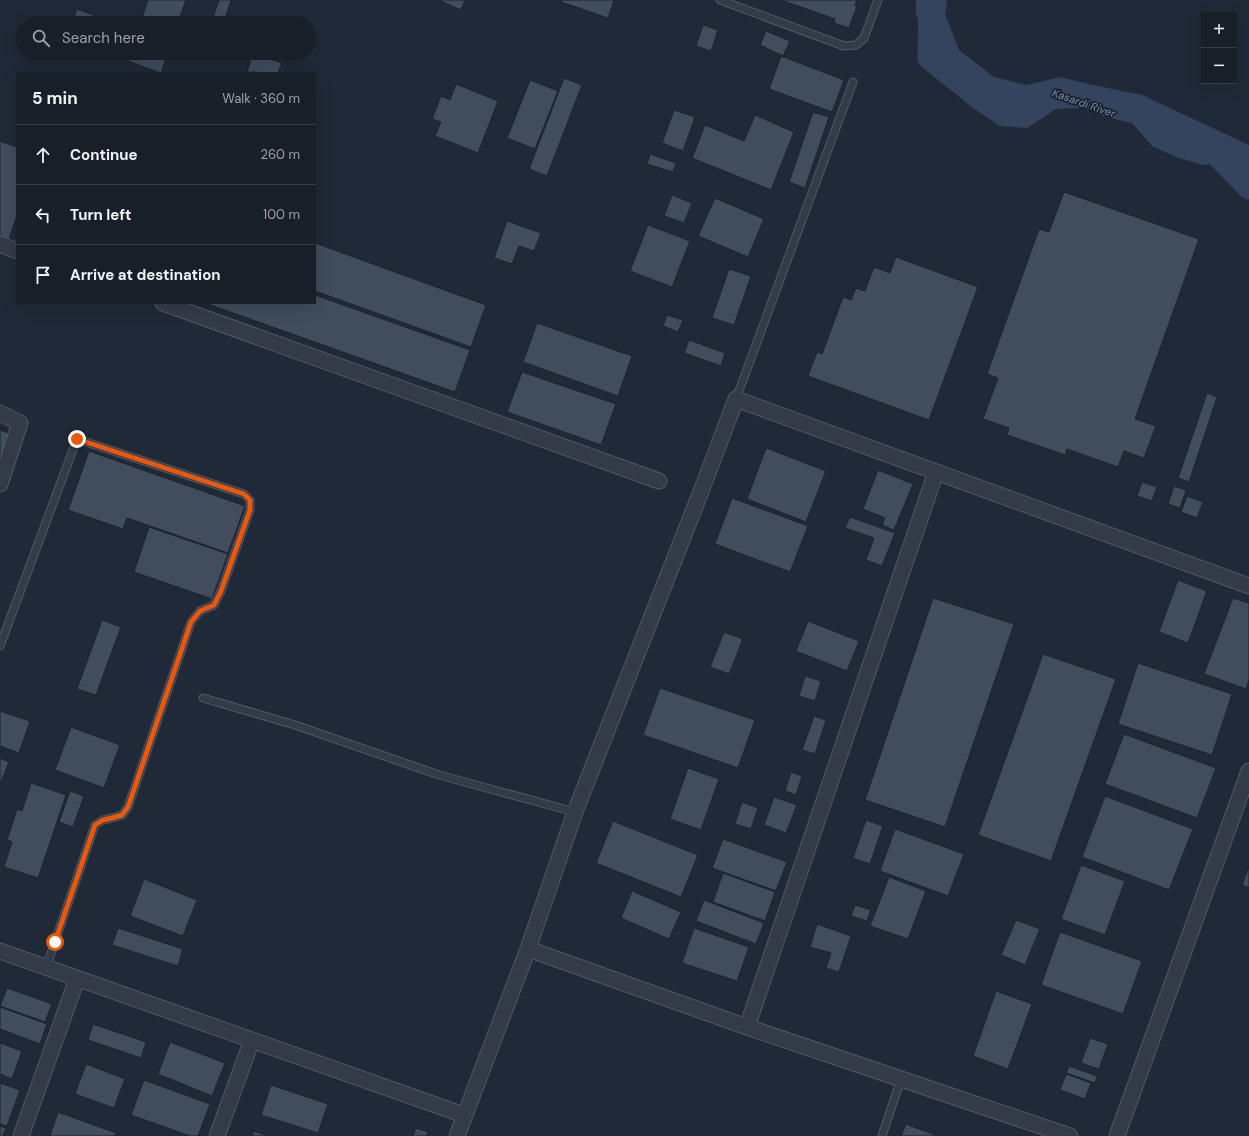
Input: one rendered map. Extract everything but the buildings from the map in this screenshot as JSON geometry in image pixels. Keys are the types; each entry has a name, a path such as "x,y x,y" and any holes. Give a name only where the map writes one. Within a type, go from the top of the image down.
{"street":[{"path":"0,244 16,250"},
{"path":"166,304 659,481"},
{"path":"457,1136 528,949 575,812 736,399 1249,586"},
{"path":"0,413 20,423 0,484"},
{"path":"747,1027 936,472"},
{"path":"1117,1136 1249,772"},
{"path":"528,949 747,1027 1070,1136"},
{"path":"0,951 464,1115"},
{"path":"21,1136 77,979"},
{"path":"217,1136 252,1040"}],"lane":[{"path":"720,0 844,46 856,45 864,38 878,0"},
{"path":"742,8 745,0"},
{"path":"736,399 853,82"},
{"path":"0,646 77,439 244,494 250,500 250,510 221,591 214,605 200,611 191,622 128,807 122,815 103,820 95,825 46,968"},
{"path":"204,698 295,725 439,775 575,812"},
{"path":"882,1136 901,1079"}],"water":[{"path":"916,0 947,0 945,14 959,50 994,77 1027,85 1060,77 1142,95 1249,145 1249,185 1218,163 1203,165 1176,157 1152,146 1132,123 1106,117 1084,108 1056,109 1027,128 1000,126 970,106 947,86 924,43 916,13"}],"waterway":[{"name":"Kasardi River","path":"930,0 929,58 959,82"},
{"name":"Kasardi River","path":"1216,154 1249,188"}],"route":[{"path":"55,942 95,825 103,820 122,815 128,807 191,622 200,611 214,605 221,591 250,510 250,500 244,494 77,439"}]}
